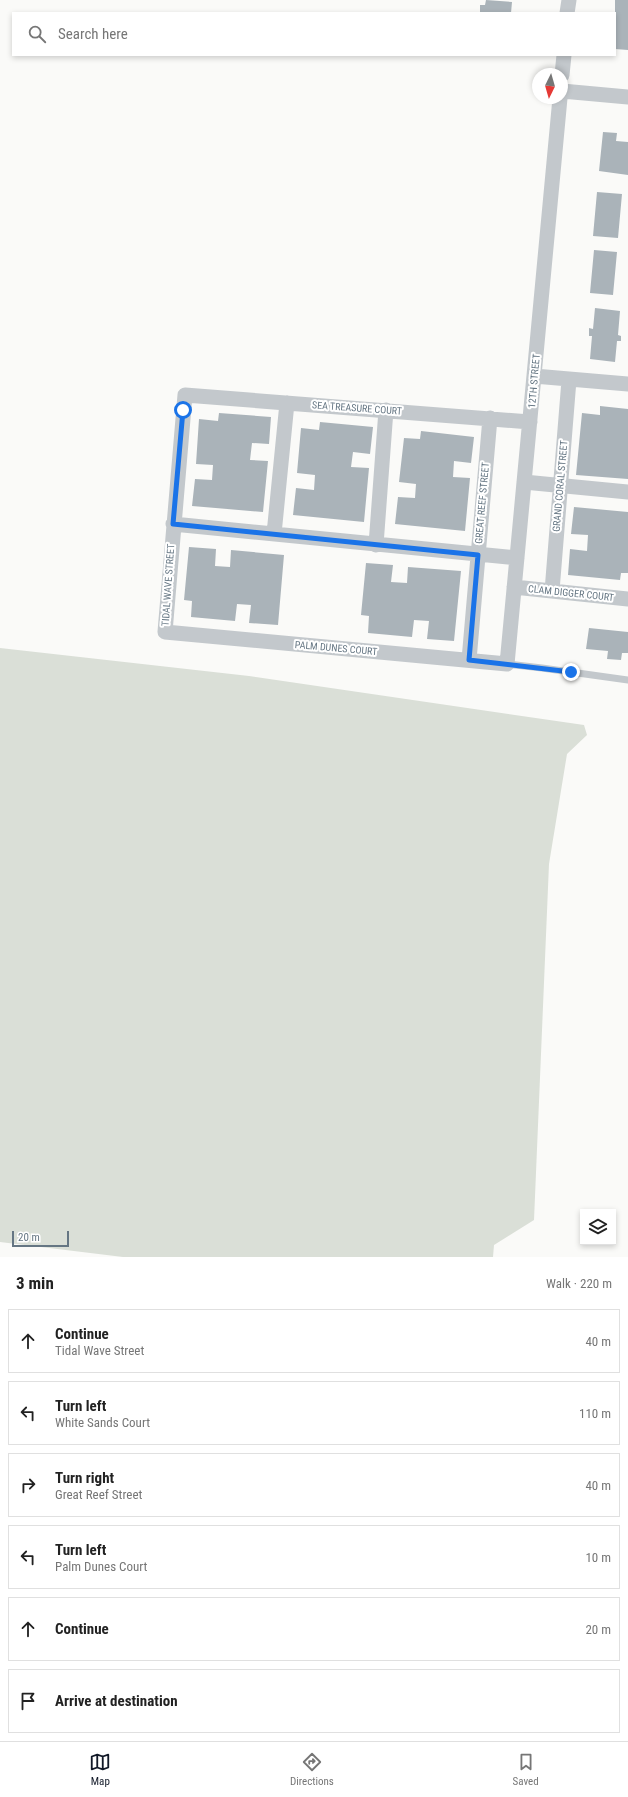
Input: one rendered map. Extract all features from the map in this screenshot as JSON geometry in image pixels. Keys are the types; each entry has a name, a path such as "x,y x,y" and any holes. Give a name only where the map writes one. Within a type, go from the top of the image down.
{"street":[{"path":"568,12 569,0"},
{"path":"563,68 564,56"},
{"path":"568,92 628,97"},
{"name":"12TH STREET","path":"507,664 559,104"},
{"path":"534,376 628,384"},
{"name":"GRAND CORAL STREET","path":"552,591 569,380"},
{"name":"SEA TREASURE COURT","path":"185,395 530,422"},
{"name":"TIDAL WAVE STREET","path":"165,632 185,395"},
{"path":"274,534 287,404"},
{"path":"376,545 386,410"},
{"name":"GREAT REEF STREET","path":"469,660 490,418"},
{"path":"524,482 628,492"},
{"path":"173,524 517,558"},
{"name":"CLAM DIGGER COURT","path":"514,587 628,598"},
{"name":"PALM DUNES COURT","path":"165,632 507,664"}],"lane":[{"path":"507,664 628,680"}],"shaded area":[{"path":"0,648 249,676 584,725 587,735 567,754 549,864 534,1220 494,1245 493,1257 123,1257 0,1242"}],"building":[{"path":"486,0 512,2 511,12 480,12 480,5 485,5"},
{"path":"615,0 628,0 628,50 616,49"},
{"path":"603,132 617,133 616,141 628,142 628,175 599,171"},
{"path":"597,192 622,194 618,238 593,236"},
{"path":"594,250 617,252 613,295 590,293"},
{"path":"595,308 620,311 618,335 621,336 621,341 617,341 615,362 590,359 592,336 589,336 589,328 593,329"},
{"path":"600,406 628,409 628,479 576,475 582,413 600,415"},
{"path":"219,413 271,417 269,444 252,443 250,460 268,461 263,512 192,506 195,479 212,480 213,465 196,464 199,419 218,421"},
{"path":"320,422 373,427 370,454 353,452 351,467 369,468 364,522 293,515 296,488 314,490 315,475 297,473 301,428 319,430"},
{"path":"421,431 474,437 471,463 454,461 453,477 470,478 465,531 395,524 398,497 415,498 416,484 399,482 404,438 420,439"},
{"path":"574,507 628,512 628,573 621,573 620,580 568,575 570,549 587,551 588,535 571,534"},
{"path":"189,547 216,549 215,566 230,567 231,550 284,555 278,625 249,623 251,605 237,604 235,621 191,617 192,601 184,600"},
{"path":"366,563 393,565 391,582 407,583 408,567 461,571 454,641 427,639 429,621 414,620 412,637 368,633 369,616 361,615"},
{"path":"589,628 628,632 628,653 622,653 621,660 607,659 608,651 586,649"}],"route":[{"path":"183,410 173,524 478,555 469,660 571,672"}]}
